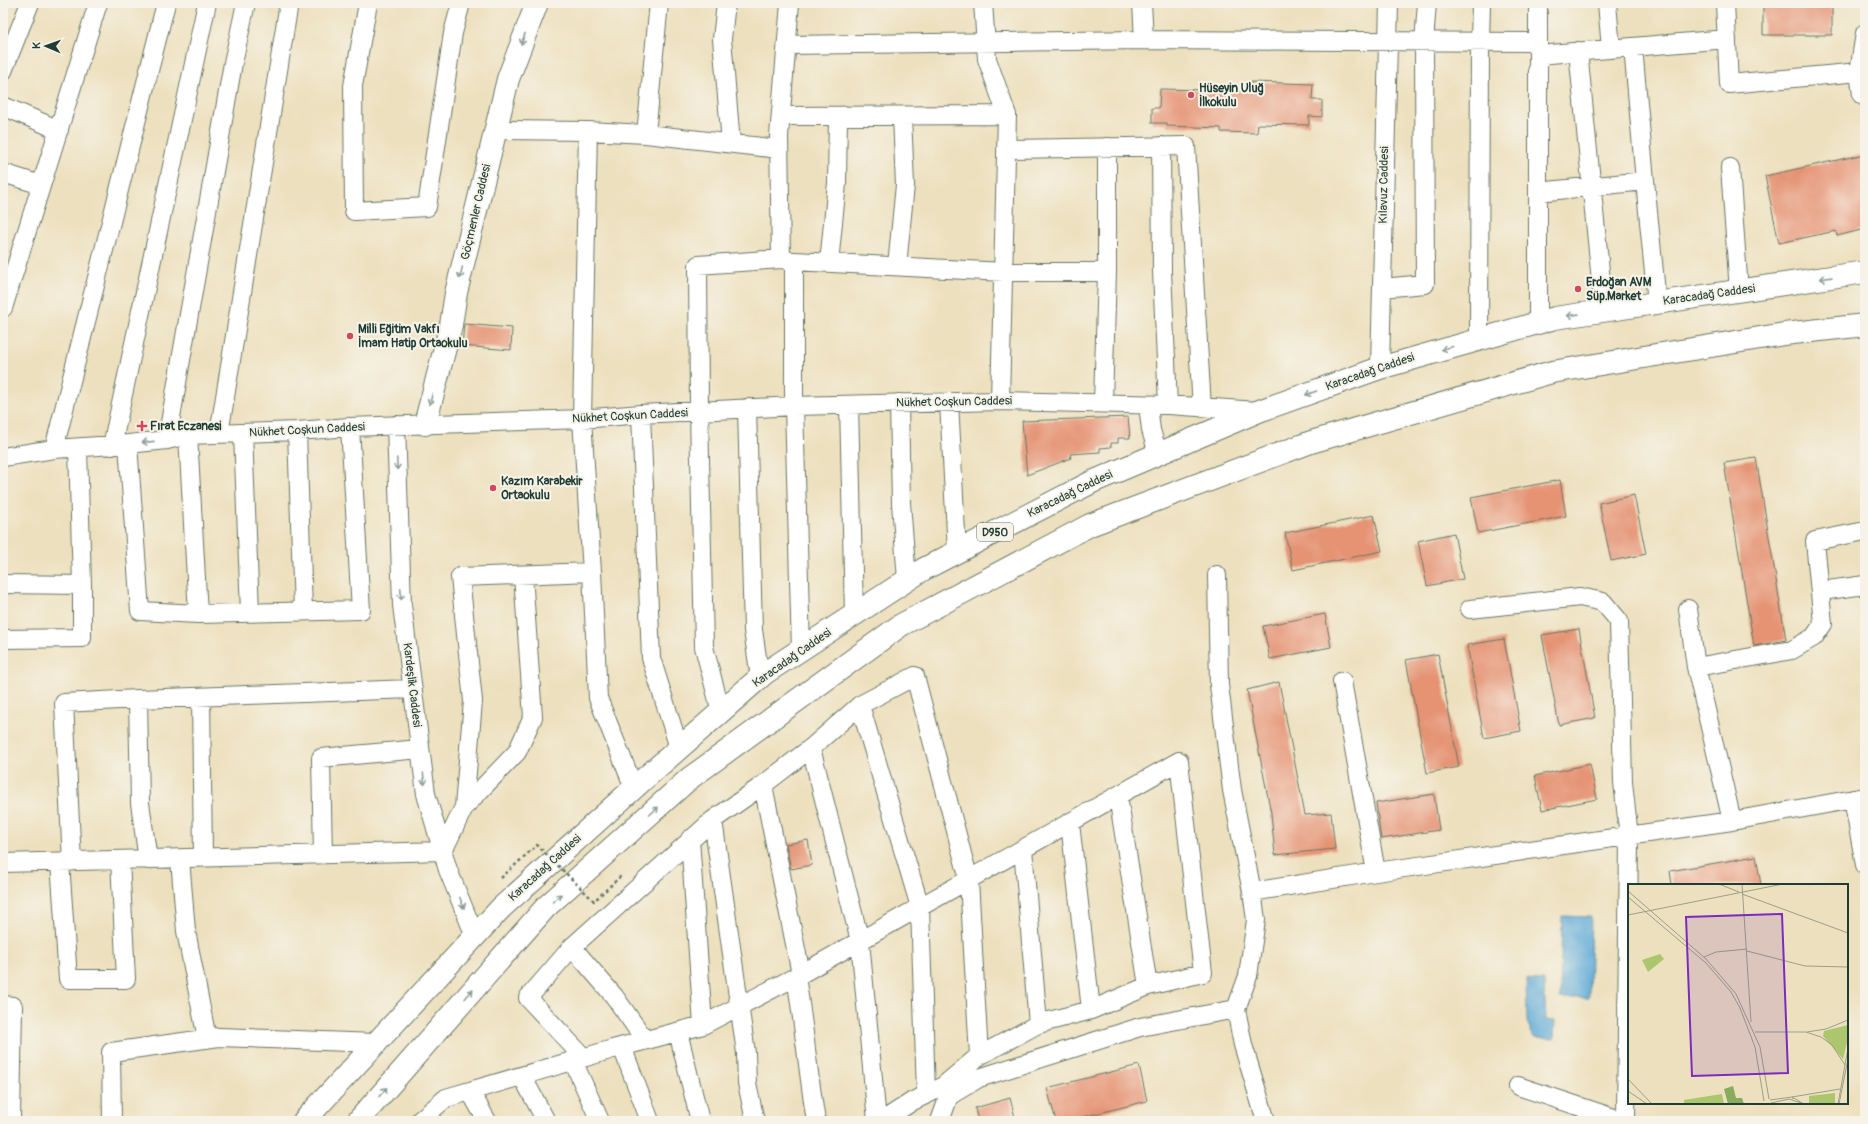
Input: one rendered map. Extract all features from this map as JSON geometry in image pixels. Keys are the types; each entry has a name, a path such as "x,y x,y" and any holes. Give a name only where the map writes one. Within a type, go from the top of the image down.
{"main road":[{"name":"Göçmenler Caddesi","path":"425,424 451,325 456,293 508,79 537,3"},
{"name":"Karacadağ Caddesi","path":"304,1121 501,908 679,748 760,678 907,580 956,552 1092,482 1259,411 1380,368 1555,318 1865,272"},
{"path":"360,1120 546,907 690,778 901,625 1090,525 1311,442 1552,372 1784,334 1865,325"}],"street":[{"path":"3,71 30,3"},
{"path":"3,308 98,3"},
{"path":"54,449 166,3"},
{"path":"207,3 120,445 140,611 198,614 361,610 350,427"},
{"path":"167,440 233,63 246,3"},
{"path":"219,434 289,3"},
{"path":"368,3 353,86 354,211 428,208 453,33 461,3"},
{"path":"646,134 659,3"},
{"path":"726,3 722,39 731,143"},
{"path":"790,3 779,148 788,260 801,650"},
{"path":"983,3 987,58 1007,116 1000,401"},
{"path":"1142,3 1144,40"},
{"name":"Kılavuz Caddesi","path":"1380,368 1389,3"},
{"path":"1382,288 1425,284 1424,42 1427,3"},
{"path":"1479,339 1481,3"},
{"path":"1538,3 1538,323"},
{"path":"1607,3 1611,49"},
{"path":"1725,3 1729,84 1859,72"},
{"path":"1865,33 1859,72 1862,94 1865,97"},
{"path":"787,45 1144,40 1388,43 1480,42 1578,51 1727,39"},
{"path":"1634,47 1644,181 1657,303"},
{"path":"1578,51 1590,186 1604,311"},
{"path":"3,106 59,130"},
{"path":"781,116 1007,116"},
{"path":"829,263 837,183 838,116"},
{"path":"898,266 906,185 902,116"},
{"path":"495,130 588,130 646,134 779,148"},
{"path":"588,130 582,419 592,572 598,698 634,788"},
{"path":"1161,146 1162,271 1168,405"},
{"path":"1006,148 1186,146 1202,408"},
{"path":"1103,403 1107,272 1107,147"},
{"path":"1730,168 1740,291"},
{"path":"3,173 42,185"},
{"path":"1538,192 1644,181"},
{"path":"721,712 704,647 699,412 698,266 788,260 1004,272 1107,272"},
{"name":"Nükhet Coşkun Caddesi","path":"3,457 54,449 120,445 167,440 188,435 466,422 582,419 641,414 794,406 1000,401 1103,403 1148,406 1168,405 1259,411"},
{"path":"949,402 956,552"},
{"path":"899,403 901,502 907,580"},
{"path":"849,405 854,615"},
{"path":"1148,406 1151,430 1158,454"},
{"path":"747,408 753,630 760,678"},
{"path":"641,414 651,658 679,748"},
{"name":"Kardeşlik Caddesi","path":"396,425 402,605 426,794 448,870 475,936"},
{"path":"297,431 303,611"},
{"path":"243,433 250,612"},
{"path":"188,435 198,614"},
{"path":"3,639 82,638 78,448"},
{"path":"1696,667 1792,650 1814,637 1823,624 1815,541 1865,531"},
{"path":"464,807 473,702 460,577 592,572"},
{"path":"3,863 443,851 464,807 517,752 533,717 523,575"},
{"path":"1217,576 1219,685 1232,790 1256,920 1248,976 1236,1009 1243,1044 1266,1121"},
{"path":"3,584 82,585"},
{"path":"1821,591 1865,585"},
{"path":"1470,610 1580,597 1604,602 1619,621 1623,782 1629,837 1629,884"},
{"path":"1688,609 1696,667 1732,821"},
{"path":"600,1121 578,1059 528,998 572,947 690,839 713,820 763,785 811,748 860,705 915,676 968,880 979,1056"},
{"path":"1342,682 1376,872"},
{"path":"120,860 126,979 68,979 64,703 412,689"},
{"path":"201,697 203,858"},
{"path":"138,699 140,804 148,860"},
{"path":"860,705 920,907 926,1094"},
{"path":"811,748 860,941 877,1121"},
{"path":"323,854 321,758 420,749"},
{"path":"424,1119 446,1098 578,1059 703,1025 860,941 1179,762 1203,973 1148,986 1091,1010 1038,1024 979,1056 942,1087 913,1101 882,1121"},
{"path":"763,785 798,975 805,1030 808,1073 816,1121"},
{"path":"1118,796 1148,986"},
{"path":"1252,892 1376,872 1629,837 1732,821 1859,798 1865,865"},
{"path":"713,820 738,1006 746,1053 747,1082 755,1121"},
{"path":"1070,823 1091,1010"},
{"path":"690,839 703,1025"},
{"path":"1023,849 1038,1024"},
{"path":"180,859 186,931 208,1039"},
{"path":"1518,1086 1625,1121 1628,941"},
{"path":"572,947 614,996 645,1040"},
{"path":"3,1005 13,1006 8,1063 11,1120"},
{"path":"940,1121 949,1096 979,1078 1140,1027 1236,1009"},
{"path":"678,1032 700,1121"},
{"path":"112,1121 111,1052 219,1037 376,1044"},
{"path":"622,1047 650,1121"},
{"path":"522,1076 546,1121"},
{"path":"470,1092 488,1121"}],"path":[{"path":"501,878 537,845 594,901 622,875"}],"water":[{"path":"1562,916 1591,917 1589,998 1560,998"},
{"path":"1526,980 1544,981 1546,1020 1555,1021 1554,1039 1534,1038 1527,1022"}],"building":[{"path":"1763,3 1832,3 1832,35 1763,35"},
{"path":"1251,82 1313,84 1312,100 1322,100 1322,117 1309,116 1309,125 1258,124 1257,133 1221,132 1221,128 1167,126 1167,123 1152,123 1152,108 1159,108 1160,89 1251,91"},
{"path":"1865,154 1865,229 1837,236 1836,231 1779,243 1765,176"},
{"path":"464,324 512,328 511,350 462,346"},
{"path":"1128,417 1130,438 1118,438 1118,443 1111,443 1111,447 1100,448 1100,452 1070,454 1071,458 1027,475 1022,421"},
{"path":"1756,458 1786,640 1754,646 1724,463"},
{"path":"1560,480 1566,516 1478,533 1471,497"},
{"path":"1634,495 1646,554 1611,561 1599,503"},
{"path":"1374,515 1382,551 1293,570 1285,533"},
{"path":"1454,533 1463,579 1427,586 1418,541"},
{"path":"1325,614 1331,647 1270,659 1263,626"},
{"path":"1579,629 1595,718 1559,725 1542,635"},
{"path":"1504,639 1521,731 1484,738 1467,645"},
{"path":"1438,654 1459,767 1427,773 1406,660"},
{"path":"1279,682 1305,815 1331,813 1335,849 1275,855 1271,813 1247,690"},
{"path":"1590,764 1597,799 1542,810 1535,776"},
{"path":"1434,794 1439,830 1381,839 1376,803"},
{"path":"808,840 812,865 791,869 786,844"},
{"path":"1756,856 1761,884 1672,884 1670,871"},
{"path":"1139,1065 1147,1101 1067,1121 1056,1121 1047,1088"},
{"path":"1010,1098 1016,1121 978,1121 975,1108"}],"place":[{"name":"Hüseyin Uluğ İlkokulu","path":"1191,95"},
{"name":"Erdoğan AVM Süp.Market","path":"1578,289"},
{"name":"Milli Eğitim Vakfı İmam Hatip Ortaokulu","path":"350,336"},
{"name":"Fırat Eczanesi","path":"142,426"},
{"name":"Kazım Karabekir Ortaokulu","path":"493,488"}]}
